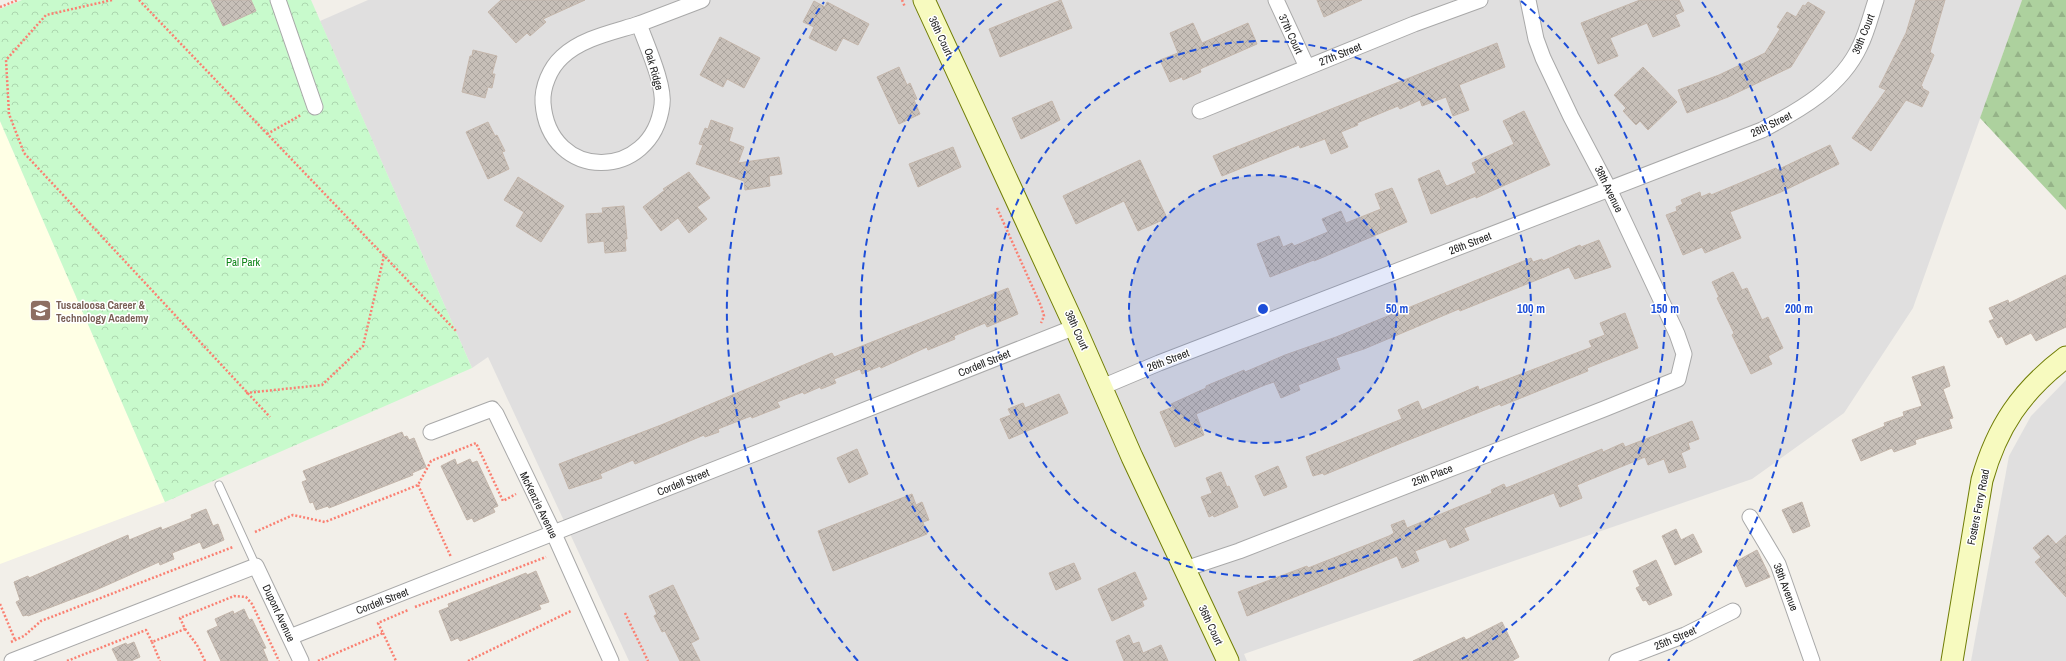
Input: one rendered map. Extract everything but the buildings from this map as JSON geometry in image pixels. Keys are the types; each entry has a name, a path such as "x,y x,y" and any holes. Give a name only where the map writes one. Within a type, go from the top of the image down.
{"street":[{"path":"278,0 316,107"},
{"name":"Oak Ridge","path":"639,24 659,81 662,104 657,122 648,142 631,156 610,163 588,162 568,153 552,136 544,117 543,96 548,75 561,57 579,45 702,0"},
{"name":"36th Court","path":"924,0 1076,327 1132,457 1228,661"},
{"name":"37th Court","path":"1276,0 1307,67"},
{"name":"27th Street","path":"1200,111 1414,24 1480,0"},
{"name":"38th Avenue","path":"1528,0 1536,39 1544,58 1571,117 1609,188 1677,334 1684,354 1678,379"},
{"name":"39th Court","path":"1831,85 1850,65 1860,46 1876,0"},
{"name":"26th Street","path":"1102,387 1159,363 1762,130 1800,109 1831,85"},
{"name":"Cordell Street","path":"290,637 1076,327"},
{"name":"Fosters Ferry Road","path":"1952,661 1982,480 1988,459 1996,438 2020,400 2039,380 2066,357"},
{"name":"25th Place","path":"1186,569 1239,551 1678,379"},
{"name":"McKenzie Avenue","path":"430,432 492,409 496,414 554,534 611,661"},
{"name":"38th Avenue","path":"1750,517 1778,564 1812,661"},
{"path":"12,661 256,566"},
{"name":"Dupont Avenue","path":"256,566 301,661"},
{"name":"25th Street","path":"1617,661 1686,635 1732,611"}],"lane":[{"path":"219,485 256,566"}],"path":[{"path":"0,7 18,0"},
{"path":"112,0 46,15 6,60 9,114 24,153 270,418"},
{"path":"139,0 457,332"},
{"path":"902,0 908,14"},
{"path":"267,134 316,107"},
{"path":"996,206 1041,306 1044,316 1040,325"},
{"path":"246,393 322,385 363,346 384,256"},
{"path":"255,532 293,515 325,522 418,485 431,462 476,443 502,501 516,494 519,500"},
{"path":"418,485 452,558"},
{"path":"252,526 258,539"},
{"path":"539,540 550,563"},
{"path":"8,643 24,636 41,621 245,542"},
{"path":"444,561 459,555"},
{"path":"396,661 378,623 547,556"},
{"path":"204,661 197,645 185,629 180,618 234,596 246,597 252,604 279,661"},
{"path":"0,604 15,640"},
{"path":"569,604 575,617"},
{"path":"468,661 572,611"},
{"path":"625,613 648,661"},
{"path":"152,642 185,629"},
{"path":"67,661 146,630 160,661"},
{"path":"318,661 383,633"}],"shaded area":[{"path":"368,0 2022,0 1913,308 1844,413 1752,479 1244,654 1247,661 629,661 488,357 472,368 320,21"},
{"name":"Tuscaloosa Career & Technology Academy","path":"0,121 165,502 0,564"},
{"path":"2066,380 2066,661 1971,661 2009,456 2031,416"}],"green space":[{"name":"Pal Park","path":"22,0 311,0 472,368 165,502 0,121 0,9"},
{"path":"2022,0 2066,0 2066,210 1980,118"}],"place":[{"name":"Tuscaloosa Career & Technology Academy","path":"41,311"}]}
